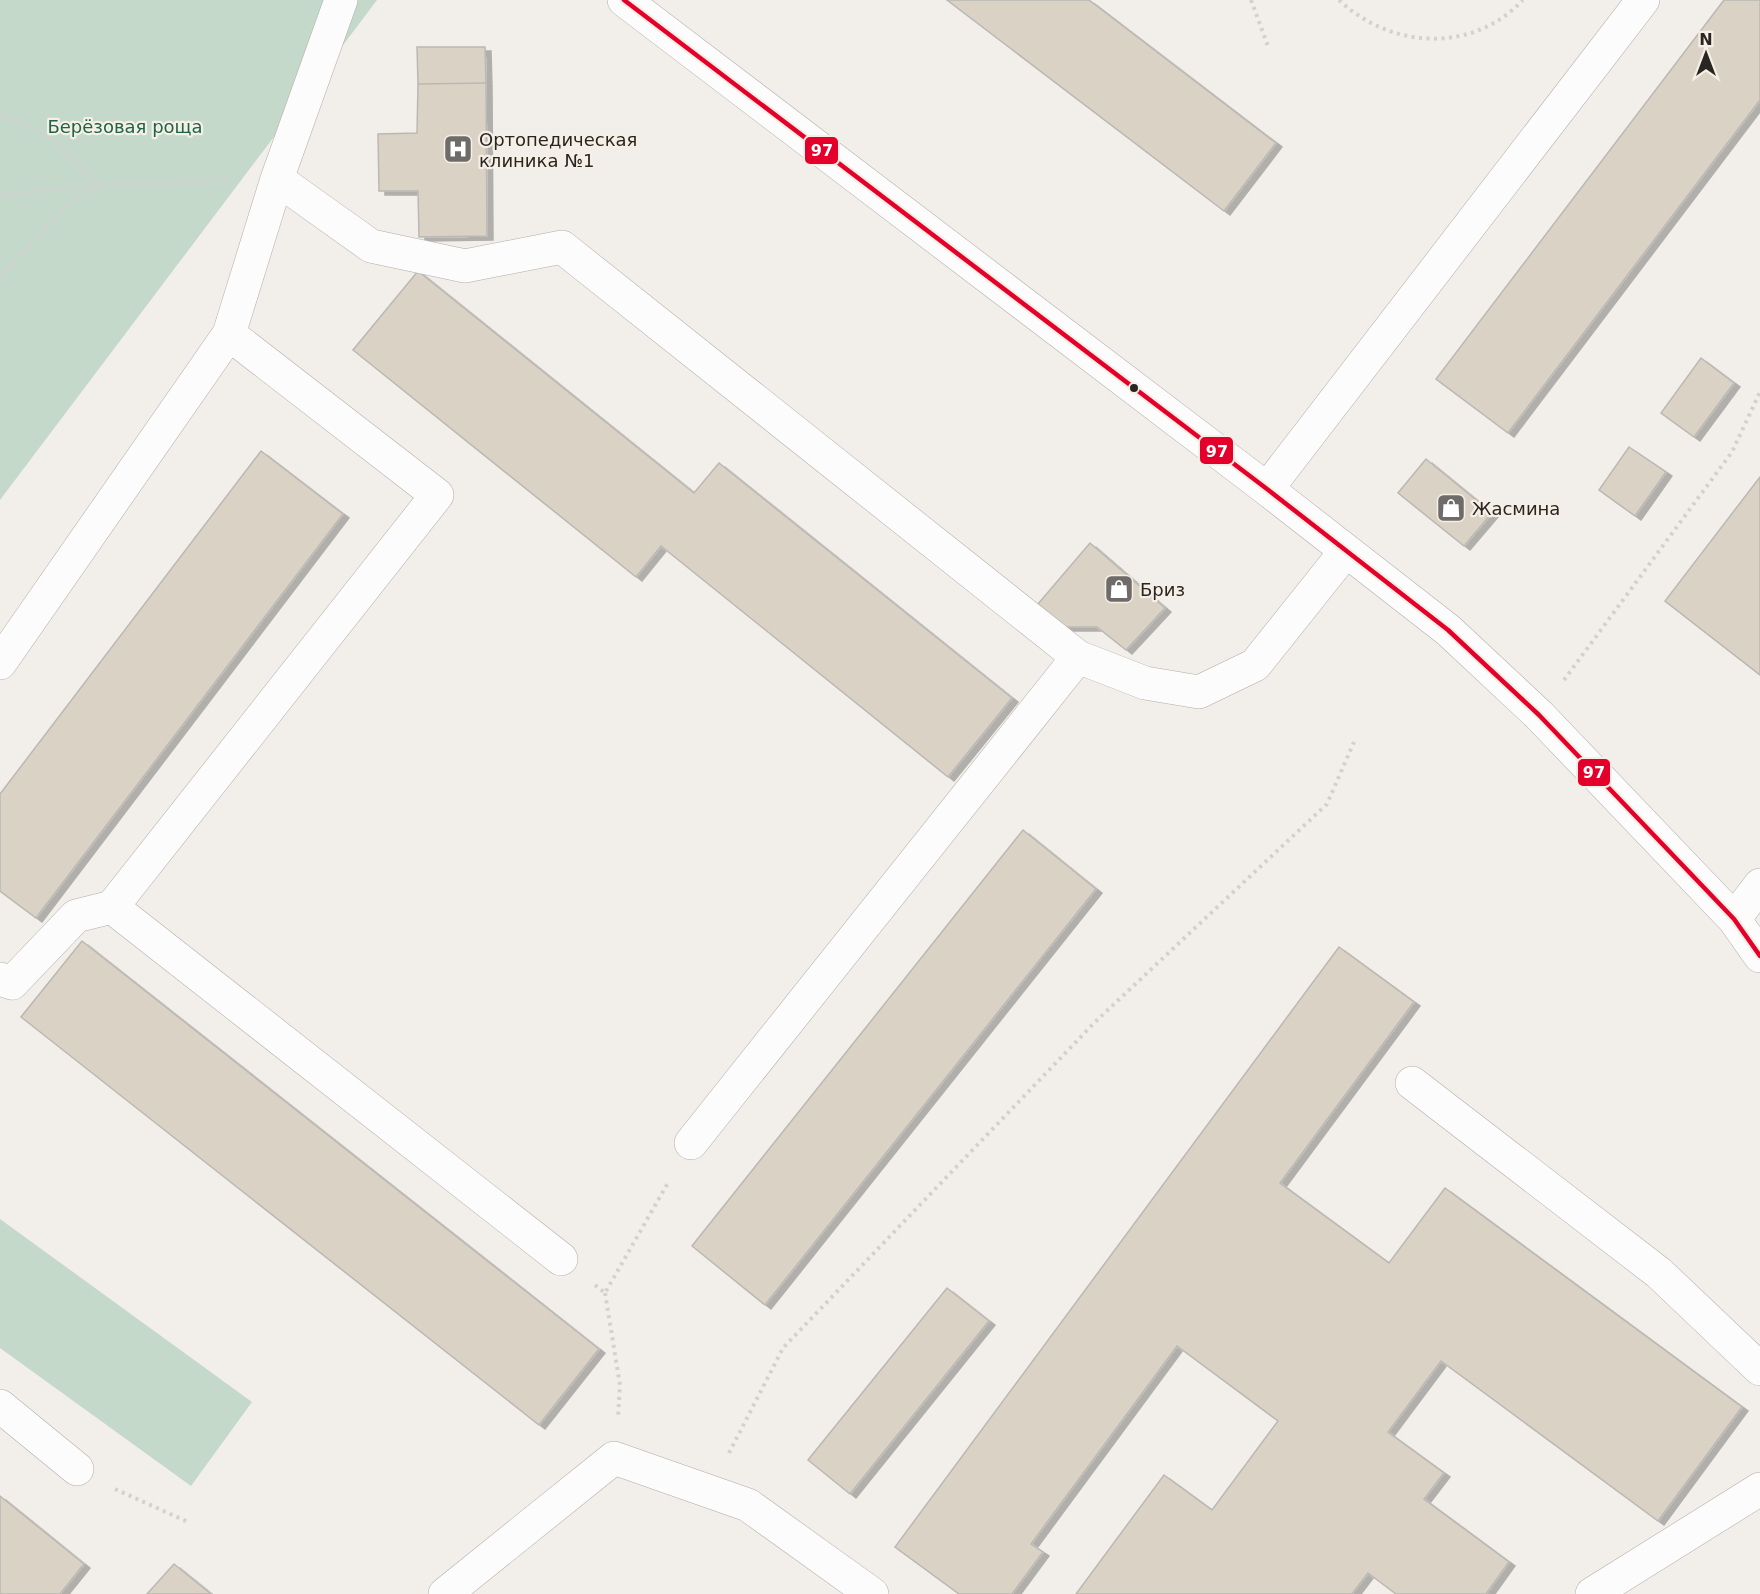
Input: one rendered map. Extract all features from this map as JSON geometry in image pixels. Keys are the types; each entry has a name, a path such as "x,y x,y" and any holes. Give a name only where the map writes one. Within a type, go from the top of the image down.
{"street":[{"path":"0,663 229,334 277,179 341,0"},
{"path":"624,0 1448,630 1539,715 1734,919 1760,956"},
{"path":"1266,489 1642,0"},
{"path":"277,179 371,246 465,266 562,247 1078,657 1145,683 1199,692 1255,665 1346,551"},
{"path":"0,979 12,983 75,915 112,907 437,495 229,334"},
{"path":"691,1143 1078,657"},
{"path":"1734,919 1760,885"},
{"path":"112,907 561,1259"},
{"path":"1412,1083 1659,1273 1760,1369"},
{"path":"0,1406 77,1469"},
{"path":"445,1594 614,1458 748,1505 872,1594"},
{"path":"1592,1594 1760,1489"}],"path":[{"path":"1251,0 1269,50"},
{"path":"1339,0 1359,18 1378,28 1413,39 1472,34 1498,21 1523,0"},
{"path":"0,115 47,135 98,185"},
{"path":"0,195 98,185 277,179"},
{"path":"0,276 76,197 98,185"},
{"path":"1539,715 1615,608 1732,452 1760,392"},
{"path":"710,1491 783,1348 1095,1022 1328,804 1354,742"},
{"path":"614,1458 620,1385 605,1293 691,1143"},
{"path":"561,1259 605,1293"},
{"path":"77,1469 188,1522"}],"green space":[{"name":"Берёзовая роща","path":"0,0 377,0 0,500"},
{"path":"0,1219 252,1402 191,1486 0,1348"}],"building":[{"path":"947,0 1089,0 1276,143 1224,211"},
{"path":"1724,0 1760,0 1760,100 1508,433 1436,379"},
{"path":"417,47 485,47 486,83 418,84"},
{"path":"486,83 487,236 419,237 418,191 379,191 378,134 417,133 418,84"},
{"path":"418,271 694,493 719,463 1012,698 948,777 661,546 636,577 353,350"},
{"path":"1701,358 1734,383 1694,437 1661,413"},
{"path":"1629,447 1666,472 1635,516 1599,490"},
{"path":"261,451 343,514 36,918 0,891 0,794"},
{"path":"1426,459 1492,513 1464,546 1398,493"},
{"path":"1760,477 1760,675 1665,601"},
{"path":"1090,543 1165,608 1126,650 1097,627 1066,627 1038,604"},
{"path":"1023,830 1096,889 765,1305 692,1246"},
{"path":"82,941 599,1349 539,1425 21,1017"},
{"path":"1339,947 1414,1002 1280,1183 1389,1263 1445,1188 1742,1407 1658,1521 1441,1361 1388,1432 1444,1473 1424,1499 1509,1562 1486,1594 1396,1594 1368,1573 1352,1594 1076,1594 1164,1475 1212,1510 1278,1421 1177,1346 1031,1544 1043,1552 1012,1594 959,1594 895,1547"},
{"path":"947,1288 989,1321 850,1494 808,1460"},
{"path":"0,1496 84,1564 60,1594 0,1594"},
{"path":"174,1564 211,1594 147,1594"}],"transit line":[{"name":"97","path":"624,0 1267,489 1448,630 1539,715 1734,919 1760,956"}],"place":[{"name":"Ортопедическая клиника №1","path":"458,149"},
{"name":"Жасмина","path":"1451,508"},
{"name":"Бриз","path":"1119,589"}]}
